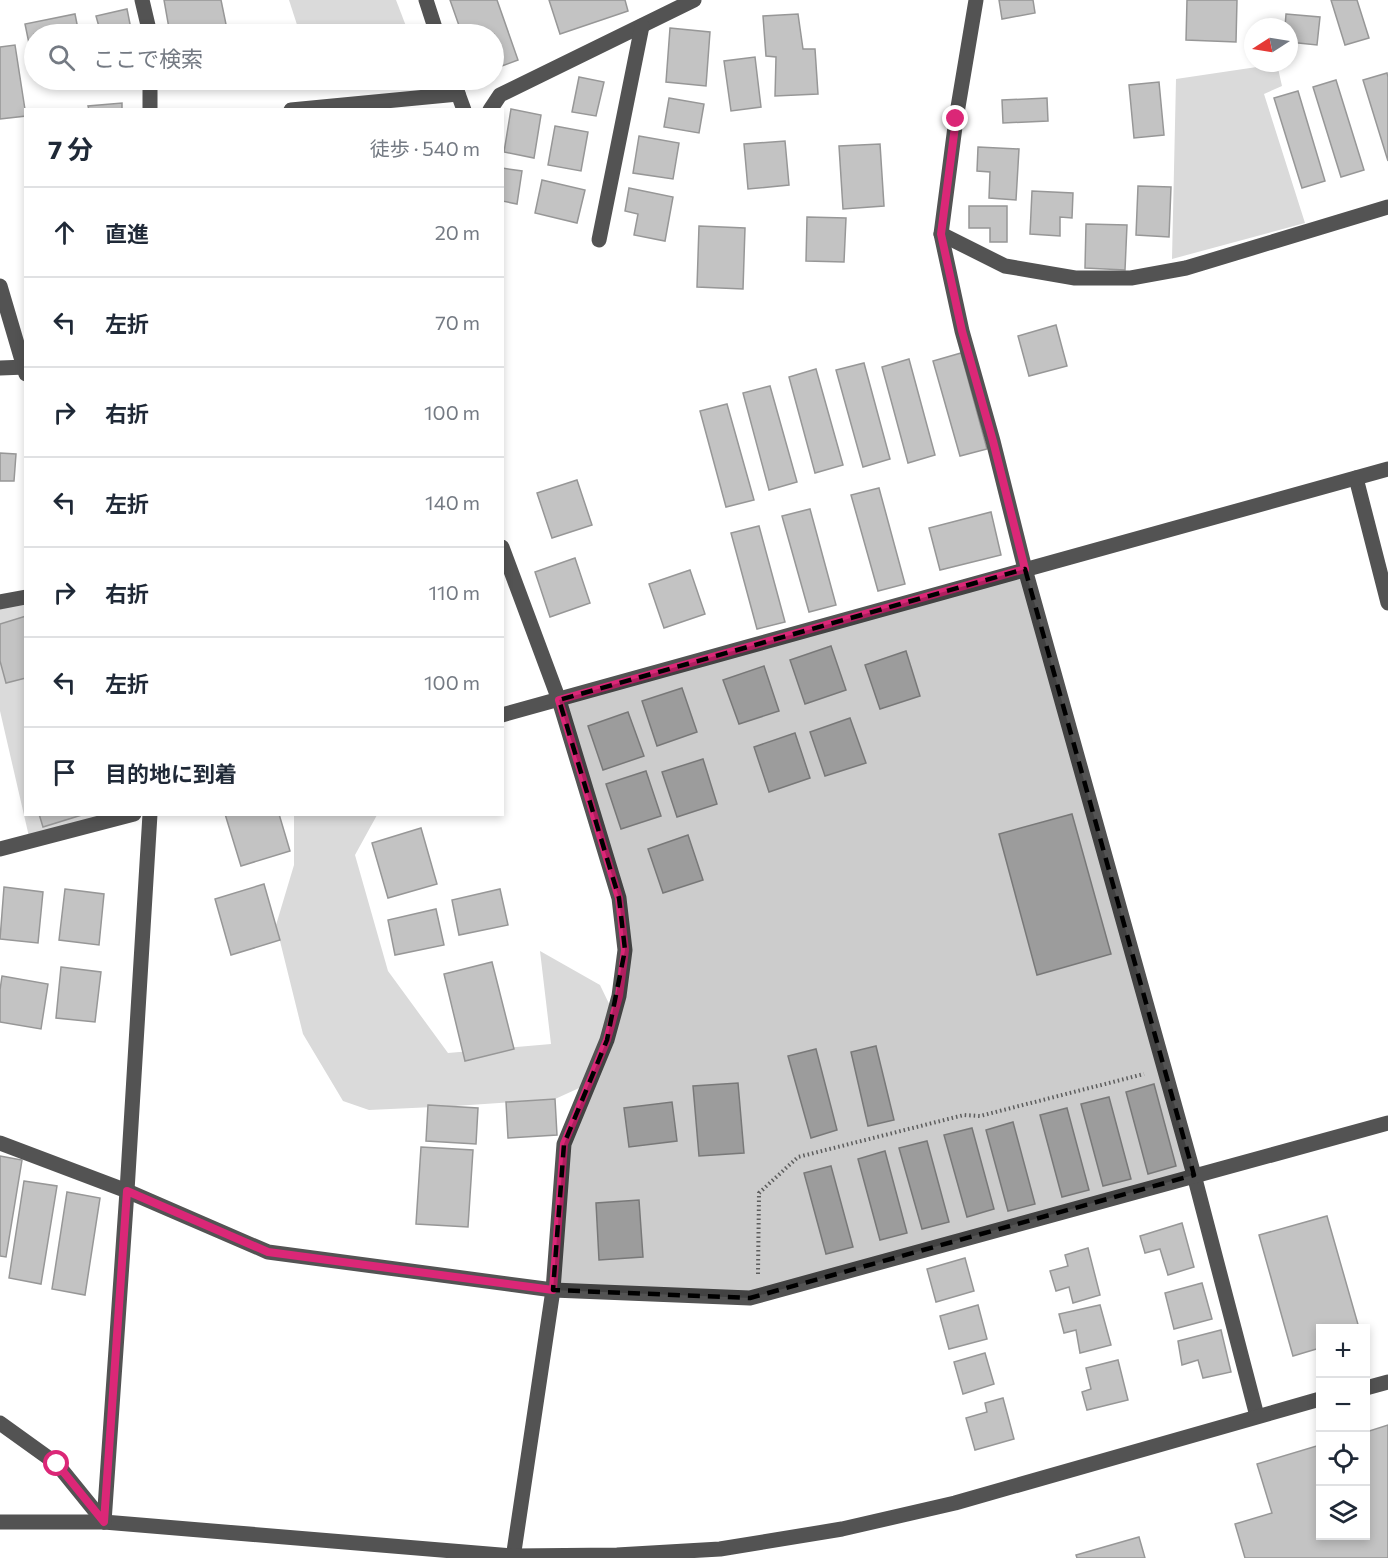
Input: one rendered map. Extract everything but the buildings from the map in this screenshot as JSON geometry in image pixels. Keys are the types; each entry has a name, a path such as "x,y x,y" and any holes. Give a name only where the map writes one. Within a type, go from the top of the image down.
{"street":[{"path":"142,0 148,24"},
{"path":"426,0 434,24"},
{"path":"491,108 500,95 694,0"},
{"path":"976,0 956,119 941,234 962,331 993,441 1025,569 1194,1175 1257,1416"},
{"path":"599,240 642,26"},
{"path":"150,90 150,108"},
{"path":"305,108 434,90"},
{"path":"457,90 463,108"},
{"path":"941,234 1005,266 1075,278 1131,278 1186,268 1388,207"},
{"path":"0,286 24,366"},
{"path":"0,369 24,369"},
{"path":"504,714 1388,469"},
{"path":"1356,478 1388,603"},
{"path":"504,552 559,700 619,898 625,950 619,996 607,1040 564,1144 553,1290 513,1557"},
{"path":"0,602 24,597"},
{"path":"0,849 126,816"},
{"path":"104,1522 150,816"},
{"path":"0,1143 127,1191 268,1252 553,1290 750,1298 1388,1123"},
{"path":"1370,1387 1388,1382"},
{"path":"0,1522 104,1522 513,1557 617,1555 720,1549 842,1529 955,1503 1316,1400"},
{"path":"0,1423 57,1464 104,1522"}],"path":[{"path":"758,1296 759,1192 798,1157 964,1115 980,1116 1164,1069"}],"highlighted area":[{"path":"1025,569 1194,1175 750,1298 553,1290 564,1144 607,1040 625,950 619,898 559,700"}],"shaded area":[{"path":"289,0 396,0 405,24 297,24"},
{"path":"1244,69 1244,72 1279,72 1282,86 1264,94 1305,223 1172,259 1176,79"},
{"path":"24,603 24,815 0,711 0,609"},
{"path":"24,816 130,816 30,841"},
{"path":"294,816 376,816 355,855 388,971 448,1053 551,1044 540,951 600,985 614,1014 588,1084 555,1099 455,1106 369,1110 343,1101 303,1034 276,925 294,865"}],"route":[{"path":"57,1464 104,1522 127,1191 268,1252 553,1290 564,1144 607,1040 619,996 625,950 619,898 559,700 1025,569 993,441 962,331 941,234 956,119"}]}
